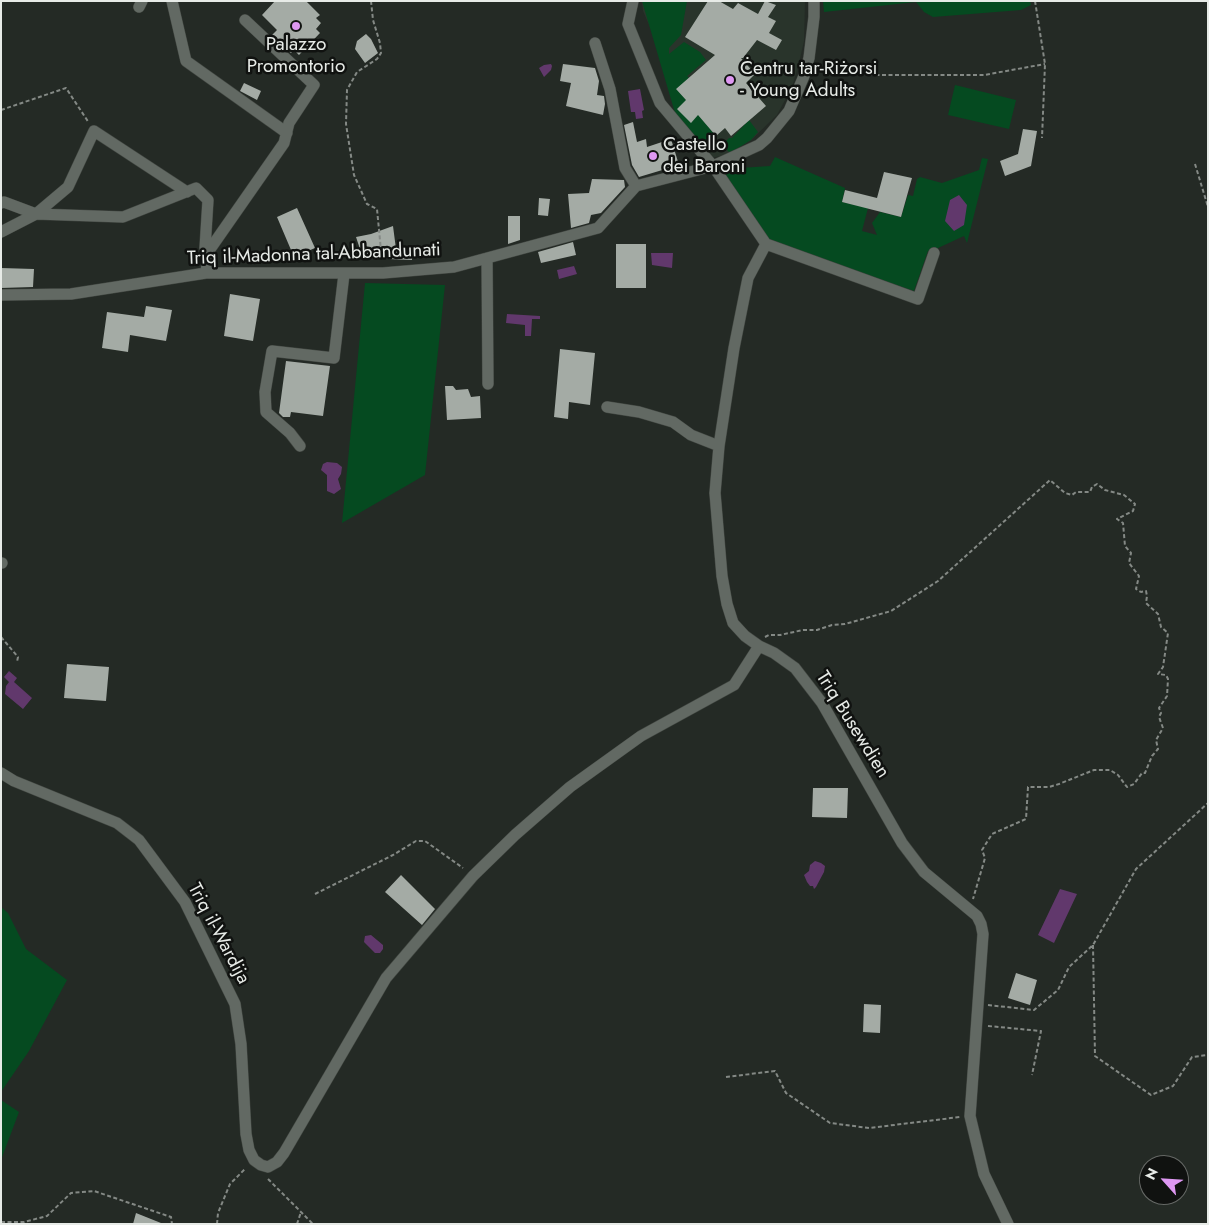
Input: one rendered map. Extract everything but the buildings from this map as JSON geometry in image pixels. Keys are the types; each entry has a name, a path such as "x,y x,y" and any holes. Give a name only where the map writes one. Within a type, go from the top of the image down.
{"street":[{"path":"172,1 186,61 287,133"},
{"path":"633,1 628,24 660,103 713,166 766,244 918,298 934,253"},
{"path":"595,43 610,89 625,168 636,186 713,166 759,145 775,130 789,111 801,87 809,58 814,1"},
{"path":"206,273 208,252 284,143 289,123 314,85 245,20"},
{"path":"1,232 36,214 68,187 94,131 188,192"},
{"name":"Triq il-Madonna tal-Abbandunati","path":"1,295 70,294 206,273 344,274 454,267 598,228 636,186"},
{"path":"1,203 4,202 36,214 123,217 196,188 208,200 204,248 208,252"},
{"name":"Triq Busewdien","path":"766,244 743,278 720,446 715,493 722,576 727,604 733,623 745,636 795,668 822,703 902,843 924,872 977,916 981,924 983,934 970,1116 984,1174 1008,1224"},
{"path":"487,258 488,384"},
{"path":"300,446 290,433 266,412 265,392 272,351 334,358 344,274"},
{"path":"607,407 639,412 673,422 691,436 720,446"},
{"path":"254,1160 268,1167 277,1162 386,978 474,876 514,835 570,787 641,736 734,685 759,646"},
{"name":"Triq il-Wardija","path":"1,773 14,781 117,823 139,840 185,902 235,1004 241,1044 246,1134 249,1150 254,1160"}],"path":[{"path":"371,1 373,20 381,53 378,59 357,72 347,90 346,124 354,175 367,204 377,209 383,273"},
{"path":"1035,1 1045,64 1042,138"},
{"path":"869,75 984,75 1045,64"},
{"path":"1,110 66,88 94,131"},
{"path":"1195,164 1208,207"},
{"path":"759,646 762,638 769,635 817,630 891,612 938,581 1050,480 1065,494 1072,495 1076,492 1090,492 1092,487 1097,484 1105,490 1124,495 1135,504 1133,511 1117,519 1123,523 1125,546 1131,553 1129,563 1139,576 1136,589 1141,592 1146,591 1146,603 1158,614 1161,627 1168,633 1163,667 1158,674 1166,675 1168,679 1167,696 1159,708 1161,713 1159,717 1163,728 1156,740 1158,749 1152,756 1145,773 1142,773 1134,784 1127,787 1118,775 1110,770 1094,770 1049,787 1028,787 1026,818 992,834 982,850 984,858 969,910"},
{"path":"1,637 18,657 17,662"},
{"path":"978,1004 1034,1010 1058,990 1069,967 1093,945 1136,869 1208,803"},
{"path":"316,894 393,855 416,841 425,841 474,876"},
{"path":"1093,945 1095,1056 1151,1095 1173,1086 1192,1057 1208,1055"},
{"path":"976,1025 1041,1031 1032,1075"},
{"path":"726,1077 775,1071 786,1093 830,1123 869,1128 970,1116"},
{"path":"216,1224 218,1213 230,1184 254,1160"},
{"path":"268,1167 266,1177 313,1224"},
{"path":"1,1222 24,1222 47,1216 71,1193 94,1191 171,1217 172,1224"},
{"path":"297,1224 301,1212"}],"shaded area":[{"name":"Ċentru tar-Riżorsi - Young Adults","path":"642,1 805,1 804,41 799,63 792,87 777,115 751,140 728,154 712,158 703,149 643,11"},
{"path":"551,64 551,70 544,77 539,68"},
{"path":"640,89 644,110 642,111 643,118 636,119 635,112 631,112 628,91"},
{"path":"959,195 967,205 964,225 954,231 945,221 950,200"},
{"path":"651,253 673,253 672,268 652,265"},
{"path":"574,266 577,274 559,279 557,270"},
{"path":"507,314 540,316 540,319 532,319 531,336 525,336 525,325 506,323"},
{"path":"327,462 337,463 342,467 338,479 341,489 334,494 327,491 327,475 321,470 323,464"},
{"path":"9,671 17,678 14,682 32,698 23,709 5,694 6,686 9,682 4,677"},
{"path":"815,861 825,866 824,872 814,889 807,882 804,875"},
{"path":"1060,889 1077,894 1054,943 1038,935"},
{"path":"371,935 383,945 380,953 375,953 364,942 365,936"}],"green space":[{"path":"642,1 687,1 681,35 669,48 669,54 684,42 700,52 706,60 687,76 689,78 677,89 716,136 703,149 675,113"},
{"path":"823,1 1030,1 1031,5 1021,10 933,17 924,12 916,2 824,12"},
{"path":"955,85 1016,100 1009,129 948,115"},
{"path":"749,120 758,132 751,140 730,153 722,145 729,138 732,138"},
{"path":"775,157 845,188 842,202 868,208 862,231 877,235 872,223 880,212 901,217 908,195 913,196 917,179 920,177 942,183 979,170 982,158 988,159 967,243 964,236 938,248 936,253 928,251 914,291 769,243 723,175 725,169 770,166"},
{"path":"365,283 445,285 425,475 342,523"},
{"path":"1,907 8,913 26,949 67,980 29,1051 1,1092"},
{"path":"1,1100 19,1112 1,1160"}],"place":[{"name":"Palazzo Promontorio","path":"296,26"},
{"name":"Ċentru tar-Riżorsi - Young Adults","path":"730,80"},
{"name":"Castello dei Baroni","path":"653,156"}]}
